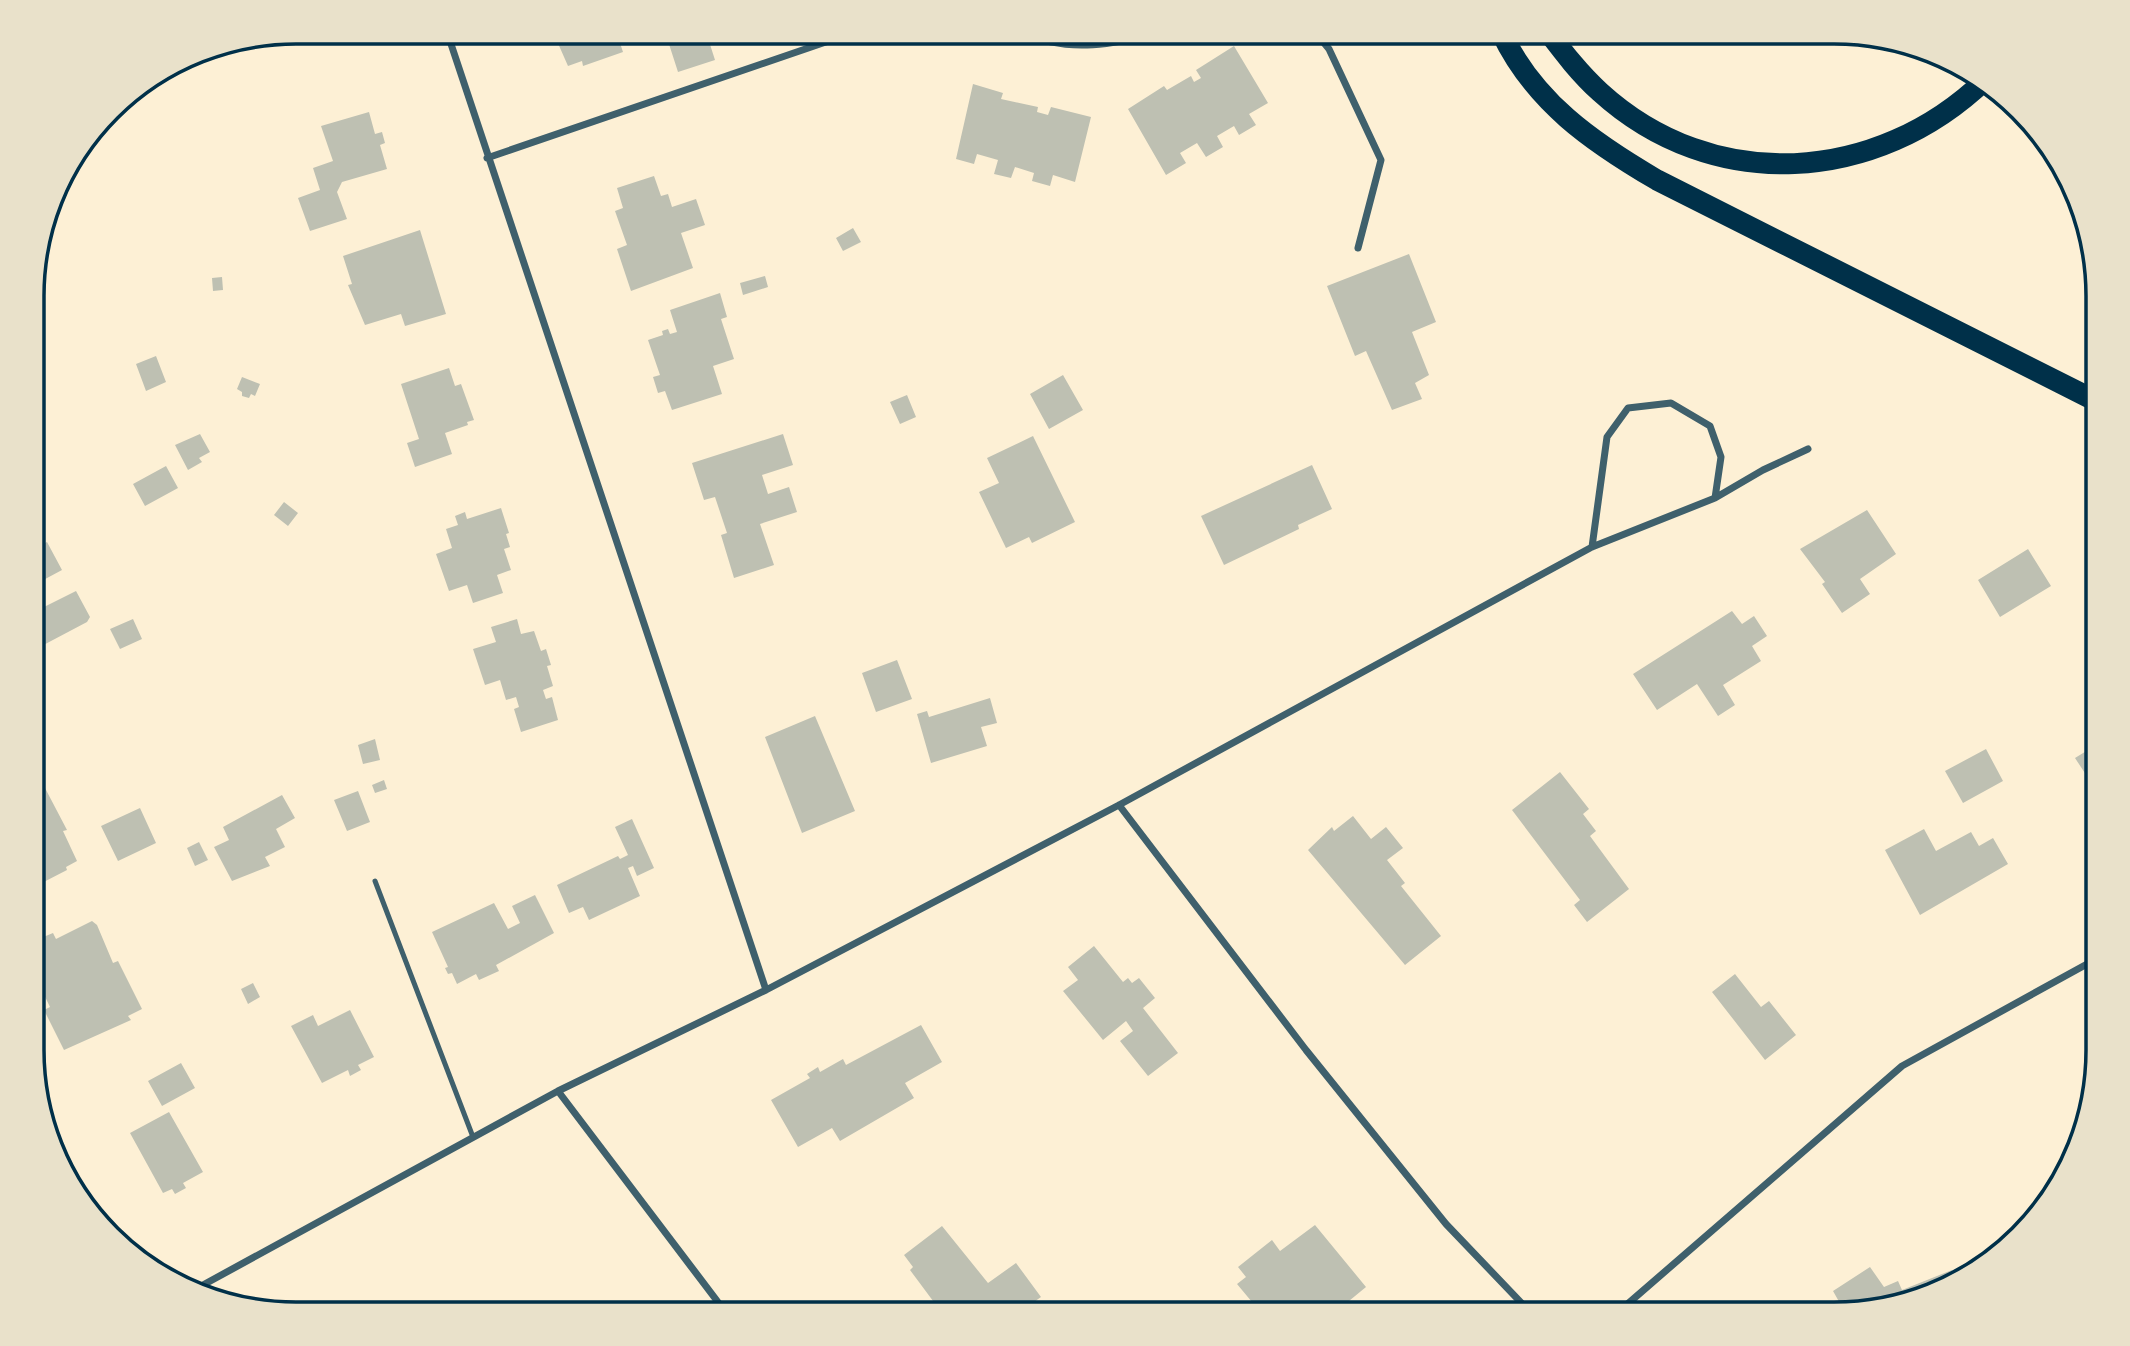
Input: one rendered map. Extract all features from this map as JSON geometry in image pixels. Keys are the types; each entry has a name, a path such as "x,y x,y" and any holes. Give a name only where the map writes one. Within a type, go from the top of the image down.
{"highway":[{"path":"1508,44 1537,90 1569,123 1611,153 1669,187 2086,396"},
{"path":"1557,44 1600,93 1633,118 1672,139 1714,155 1755,163 1797,165 1868,153 1924,128 1949,112 1976,88"}],"street":[{"path":"451,44 766,990"},
{"path":"487,158 820,44"},
{"path":"1083,44 1113,44"},
{"path":"1325,44 1381,160 1358,248"},
{"path":"1592,547 1607,437 1628,408 1671,403 1710,426 1721,457 1716,498"},
{"path":"204,1285 558,1091 766,990 1119,805 1592,547 1716,498 1763,470 1808,449"},
{"path":"1119,805 1306,1050 1446,1224 1521,1302"},
{"path":"1630,1302 1902,1066 2086,965"},
{"path":"558,1091 718,1302"}],"lane":[{"path":"375,881 473,1137"}],"building":[{"path":"558,44 620,44 623,52 583,66 582,61 568,66"},
{"path":"669,44 710,44 715,60 678,72"},
{"path":"1234,46 1268,103 1249,114 1256,125 1239,135 1234,126 1217,136 1223,147 1206,157 1197,143 1180,153 1186,163 1166,175 1128,109 1164,86 1167,90 1191,76 1194,82 1201,78 1196,70"},
{"path":"973,84 1003,93 1001,99 1038,107 1037,112 1048,115 1051,107 1091,117 1075,182 1053,175 1050,186 1032,181 1034,173 1015,167 1011,178 994,174 998,160 977,154 974,164 956,159"},
{"path":"369,112 375,134 382,132 385,143 380,145 387,169 342,182 337,192 347,219 310,231 298,198 320,190 313,168 333,161 321,126"},
{"path":"654,176 661,196 668,194 672,207 696,199 705,225 681,233 693,268 631,291 617,249 627,245 615,211 623,208 617,188"},
{"path":"853,228 861,242 843,251 836,238"},
{"path":"420,230 446,314 405,326 401,314 365,325 348,285 352,284 343,256"},
{"path":"1409,254 1436,322 1412,332 1429,375 1415,383 1422,399 1392,410 1366,351 1355,356 1327,286"},
{"path":"765,276 768,287 743,295 740,283"},
{"path":"222,277 223,290 213,291 212,278"},
{"path":"720,293 727,317 721,319 734,359 713,366 722,394 672,410 665,391 658,393 653,377 660,375 648,340 663,335 662,331 668,329 670,334 677,332 670,310"},
{"path":"156,356 166,382 146,391 136,364"},
{"path":"449,368 455,386 461,384 474,420 467,422 468,425 445,433 452,454 415,467 407,443 419,439 401,384"},
{"path":"1063,375 1083,410 1049,429 1030,394"},
{"path":"242,377 260,384 255,396 242,396 242,392 237,389"},
{"path":"907,395 916,417 900,424 890,402"},
{"path":"200,434 210,452 199,458 202,462 188,470 175,445"},
{"path":"783,434 793,465 762,475 768,494 789,487 797,512 760,524 774,565 734,578 721,535 727,533 715,497 704,500 692,463"},
{"path":"1033,436 1075,522 1032,543 1029,537 1006,548 979,492 999,483 987,458"},
{"path":"1312,465 1332,509 1298,525 1299,529 1224,565 1201,516"},
{"path":"166,466 178,488 145,506 133,484"},
{"path":"284,502 298,513 288,526 274,515"},
{"path":"501,508 509,533 506,534 510,547 504,549 511,570 497,575 503,593 473,603 467,585 449,591 436,554 452,548 446,529 458,525 455,516 465,512 467,519"},
{"path":"1867,510 1896,554 1860,579 1870,594 1842,613 1822,584 1825,582 1800,549"},
{"path":"47,542 62,570 44,580 44,544"},
{"path":"2028,549 2051,586 2000,617 1978,580"},
{"path":"76,591 90,617 87,622 44,645 44,607"},
{"path":"1732,611 1742,624 1754,616 1767,636 1752,646 1761,661 1723,685 1735,705 1718,716 1697,684 1657,710 1633,674"},
{"path":"133,619 142,639 120,649 110,629"},
{"path":"517,619 521,634 534,631 541,651 546,649 551,665 547,666 553,686 543,690 546,699 552,697 558,720 521,732 514,709 519,707 516,697 506,700 500,680 485,685 473,649 496,642 491,627"},
{"path":"897,660 912,699 876,712 862,673"},
{"path":"990,698 997,723 981,727 987,746 931,763 917,714 927,711 929,717"},
{"path":"815,716 855,811 802,833 765,737"},
{"path":"375,739 380,760 363,764 358,745"},
{"path":"1986,749 2003,781 1963,803 1945,771"},
{"path":"2086,751 2086,775 2075,758"},
{"path":"1560,772 1589,809 1583,814 1596,831 1590,836 1629,889 1587,922 1574,905 1580,900 1512,810"},
{"path":"384,780 387,789 375,793 372,785"},
{"path":"44,789 67,830 63,831 77,861 66,867 67,870 44,882"},
{"path":"358,791 370,822 347,831 334,800"},
{"path":"282,795 295,818 276,829 285,847 265,857 270,866 232,881 214,847 229,840 223,827"},
{"path":"140,808 156,843 118,861 101,826"},
{"path":"1353,816 1371,839 1386,827 1403,848 1387,860 1405,883 1401,886 1441,936 1405,965 1308,850 1332,827 1334,831"},
{"path":"632,819 654,868 637,876 633,866 628,868 640,896 589,920 583,907 569,913 557,885 618,856 620,859 628,855 615,827"},
{"path":"1924,829 1936,851 1971,832 1979,846 1993,838 2008,864 1920,915 1885,850"},
{"path":"199,842 208,860 195,866 187,848"},
{"path":"535,895 554,933 496,965 499,971 479,980 476,974 457,984 452,973 448,974 445,968 448,967 432,932 494,903 508,929 520,923 512,906"},
{"path":"92,921 97,925 113,963 118,961 142,1009 128,1016 131,1020 64,1050 44,1010 50,1007 44,995 44,937 53,933 56,939"},
{"path":"1094,946 1123,982 1128,978 1132,983 1139,978 1155,998 1143,1008 1178,1053 1148,1076 1120,1041 1133,1031 1126,1021 1103,1040 1063,991 1078,980 1068,967"},
{"path":"1735,974 1761,1007 1769,1001 1796,1035 1765,1060 1712,992"},
{"path":"253,983 260,997 248,1004 241,989"},
{"path":"350,1010 374,1057 358,1065 361,1070 350,1076 348,1070 322,1083 291,1026 313,1015 318,1026"},
{"path":"921,1025 942,1062 905,1083 914,1098 840,1141 832,1128 798,1147 771,1100 810,1078 807,1074 818,1067 820,1072 843,1059 846,1065"},
{"path":"181,1063 195,1088 162,1106 148,1081"},
{"path":"169,1112 203,1172 183,1183 186,1188 175,1194 172,1189 163,1193 130,1133"},
{"path":"1315,1225 1366,1287 1348,1302 1252,1302 1237,1284 1246,1277 1238,1267 1272,1240 1280,1251"},
{"path":"942,1226 988,1283 1016,1263 1041,1297 1034,1302 934,1302 910,1270 913,1267 904,1255"},
{"path":"1870,1267 1884,1287 1898,1281 1902,1290 1952,1270 1953,1272 1900,1294 1867,1300 1839,1302 1833,1291"}]}
